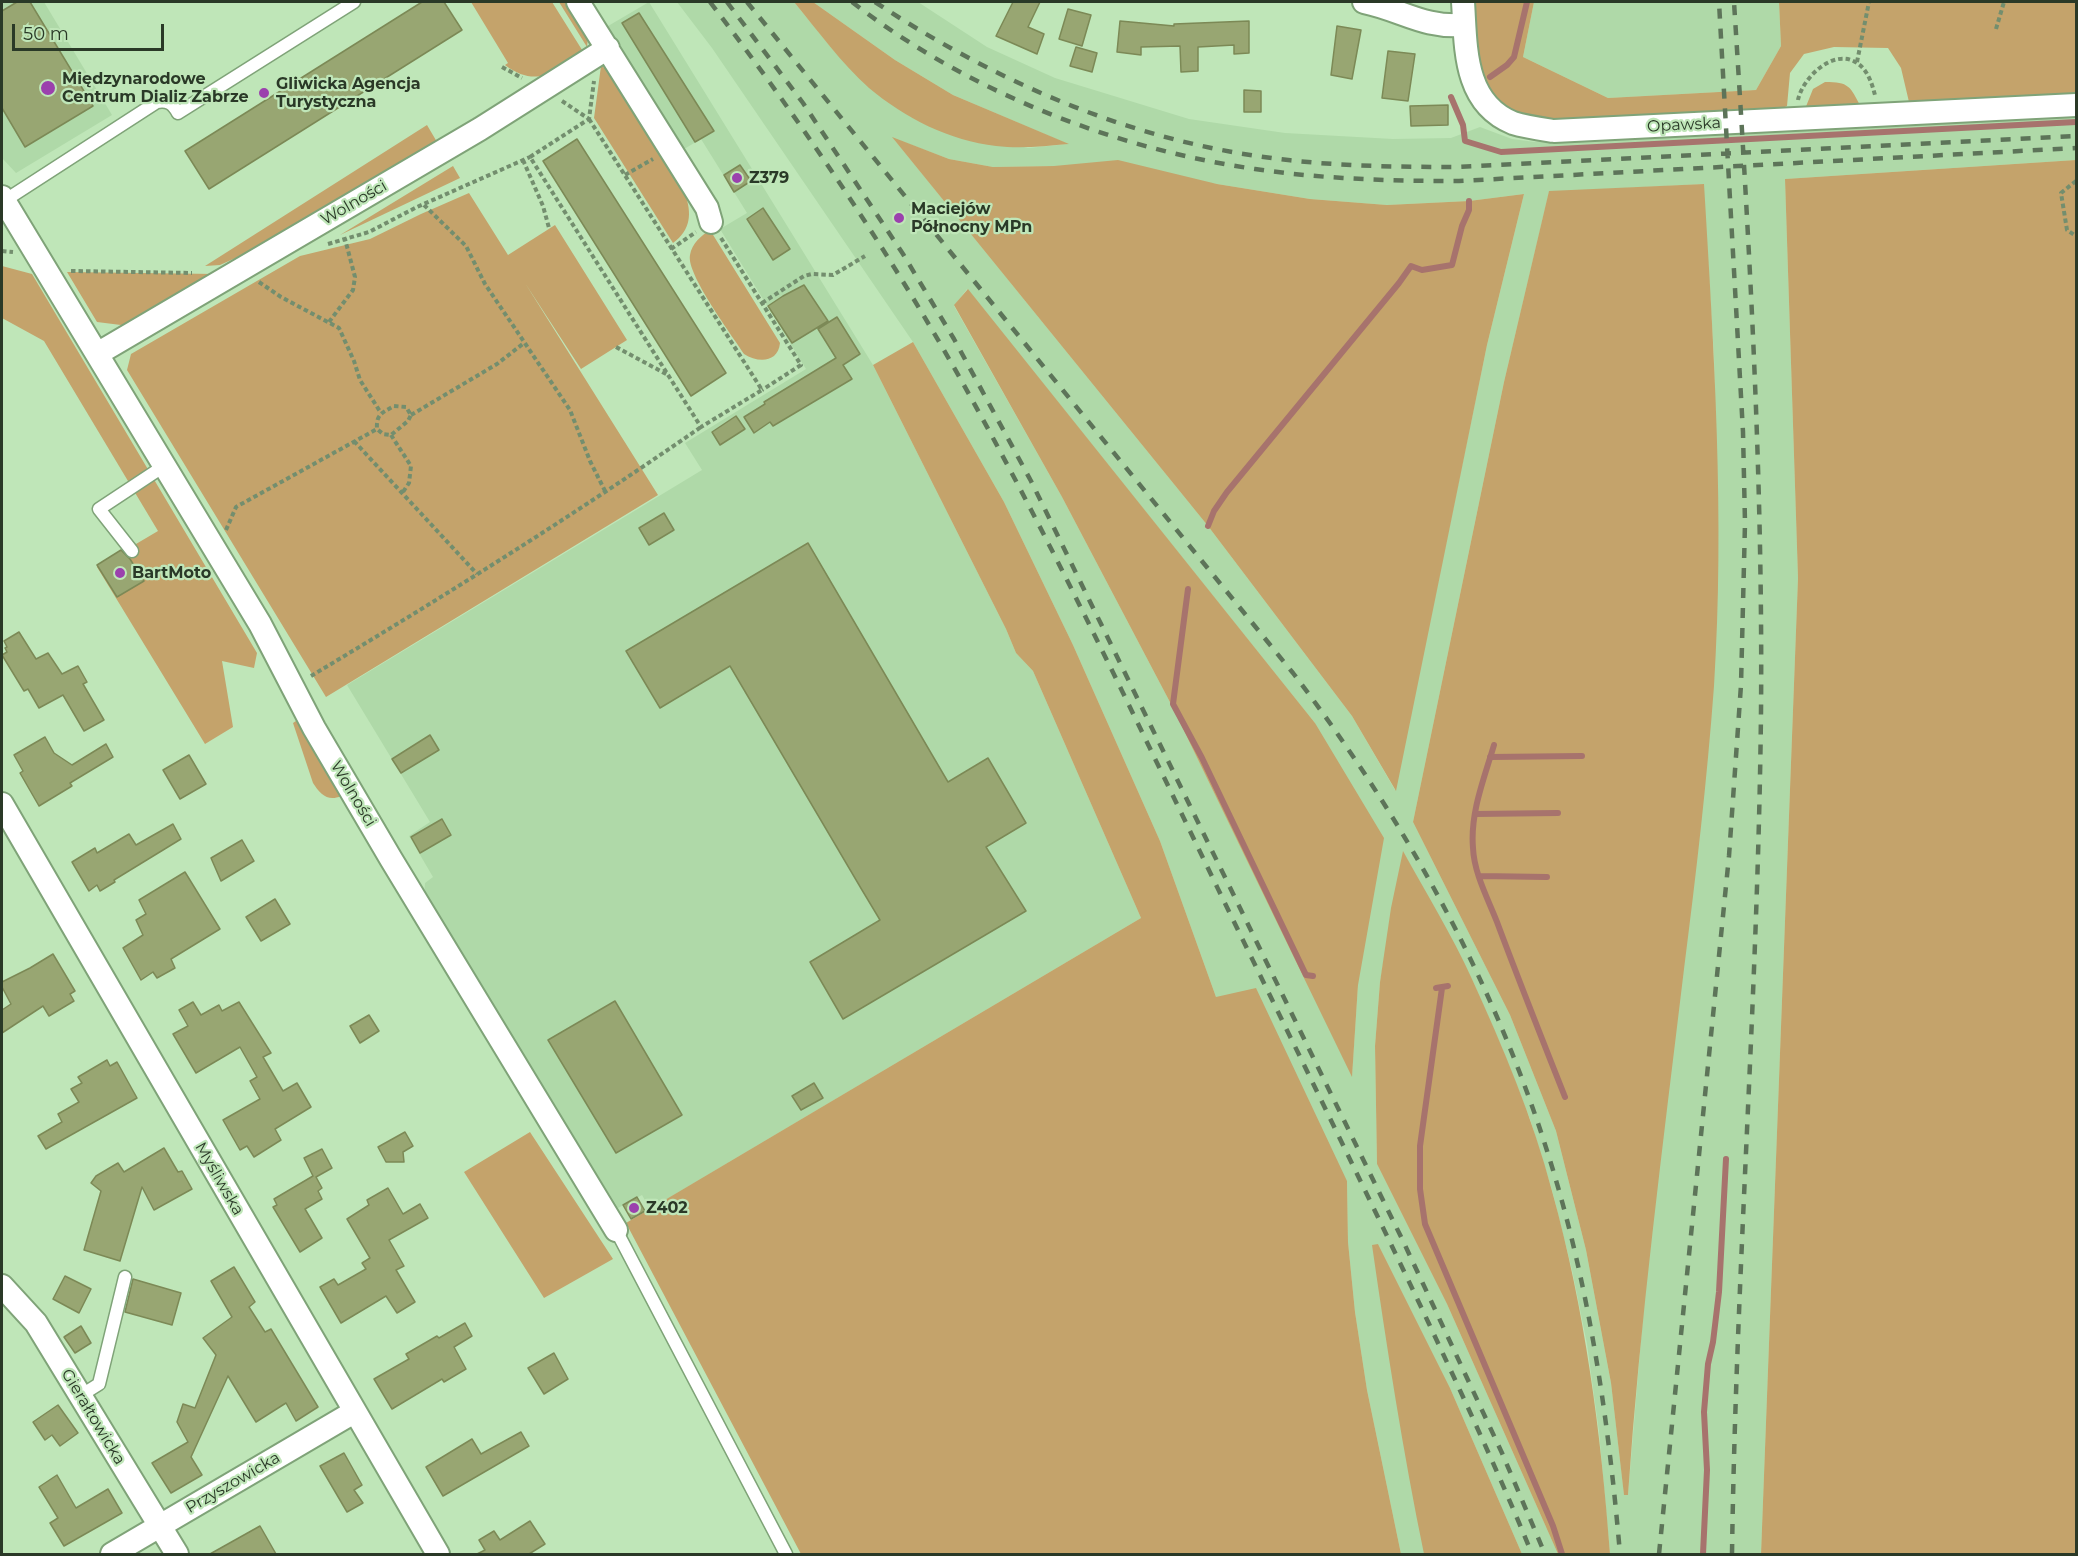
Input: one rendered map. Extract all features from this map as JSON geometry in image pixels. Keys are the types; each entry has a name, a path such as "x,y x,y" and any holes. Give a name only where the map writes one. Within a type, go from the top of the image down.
{"street":[{"path":"578,2 600,54 670,148 707,208 711,222"},
{"path":"1364,2 1426,23 1441,26 1464,25"},
{"name":"Opawska","path":"1462,2 1468,65 1475,87 1483,101 1497,115 1515,123 1554,131 2076,105"},
{"name":"Wolności","path":"97,354 470,135 600,54"},
{"name":"Wolności","path":"3,199 260,624 338,769 616,1230"},
{"name":"Myśliwska","path":"2,804 438,1554"},
{"name":"Gierałtowicka","path":"2,1286 36,1323 177,1554"},
{"name":"Przyszowicka","path":"112,1554 354,1412"}],"lane":[{"path":"3,199 157,102 165,101 173,105 178,113 354,2"},
{"path":"132,551 99,509 164,466"},
{"path":"616,1230 786,1554"},
{"path":"80,1396 99,1384 125,1277"}],"path":[{"path":"1857,62 1869,2"},
{"path":"1996,29 2004,2"},
{"path":"600,54 595,66 589,119 762,390"},
{"path":"1797,119 1798,97 1808,77 1825,64 1843,59 1857,62 1869,76 1875,93 1877,115"},
{"path":"324,244 369,232 530,157 589,119"},
{"path":"625,175 670,148"},
{"path":"530,157 701,427"},
{"path":"523,160 543,206 549,228"},
{"path":"2076,181 2061,193 2067,230 2076,236"},
{"path":"424,205 466,246 485,284 570,410 590,461 606,493"},
{"path":"305,679 412,616 606,493 701,427 801,365 711,222 671,249"},
{"path":"329,322 353,290 355,277 345,239"},
{"path":"762,303 804,276 833,275 865,256"},
{"path":"46,271 216,274 221,281"},
{"path":"251,278 339,328 360,380 381,413"},
{"path":"376,429 383,434 391,435 408,421 411,415 497,364 524,343"},
{"path":"616,347 668,375"},
{"path":"376,429 376,420 381,413 394,406 406,407 411,415"},
{"path":"224,537 236,507 376,429"},
{"path":"391,435 411,466 409,483 403,492"},
{"path":"354,441 477,574"}],"shaded area":[{"name":"Międzynarodowe Centrum Dializ Zabrze","path":"2,2 44,2 112,115 16,173 2,158"},
{"path":"471,2 552,2 584,53 546,75 527,76 516,72 505,65 508,63"},
{"path":"559,2 568,2 588,37 587,47"},
{"path":"649,2 873,365 1016,653 1033,671 1141,918 650,1209 642,1195 618,1208 424,897 425,883 433,877 409,836 430,822 347,685 702,470 685,443 806,369 720,229 747,213 701,139 679,152 603,29"},
{"path":"677,2 794,2 833,50 869,87 911,117 1028,148 1068,144 953,95 895,60 813,2 918,2 987,47 1055,78 1189,119 1285,133 1393,139 1451,138 1480,127 1512,139 1535,142 2076,116 2076,160 1785,179 1798,578 1761,1554 1610,1554 1599,1432 1587,1344 1552,1190 1530,1119 1471,977 1403,852 1380,982 1375,1046 1377,1164 1447,1304 1558,1554 1522,1554 1450,1388 1378,1244 1425,1554 1401,1554 1367,1390 1355,1312 1348,1242 1347,1181 1216,997 1160,841 1073,645 1004,502 913,342 712,48","holes":["893,138 949,159 993,167 1054,166 1217,184 1310,199 1387,205 1469,201 1524,194 1487,345 1395,790 1352,716 1208,526","1703,184 1714,356 1718,527 1645,1291 1628,1495 1624,1494 1611,1383 1586,1250 1556,1131 1510,1015 1413,822 1504,382 1549,192","967,289 1315,723 1358,985 1352,1075 1172,706 1062,497 954,306"]},
{"path":"794,2 813,2 895,60 953,95 1069,144 1033,147 996,146 962,139 913,118 869,88 849,68"},
{"path":"1472,2 1534,2 1523,57 1608,98 1756,90 1781,46 1779,2 2076,2 2076,94 1909,102 1901,68 1888,48 1834,47 1804,54 1790,73 1787,106 1774,112 1563,124 1535,119 1515,112 1500,101 1490,89 1482,74 1478,57"},
{"path":"1534,2 1779,2 1781,46 1756,90 1608,98 1523,57"},
{"path":"601,66 607,69 685,194 689,208 687,227 673,243 594,118"},
{"path":"1825,82 1844,84 1854,94 1861,107 1805,109 1813,89"},
{"path":"427,125 437,142 273,241 220,265 205,266"},
{"path":"892,137 949,159 993,167 1054,166 1118,160 1217,184 1310,199 1387,205 1469,201 1524,194 1487,345 1396,791 1352,716 1208,526"},
{"path":"2076,160 2076,1554 1761,1554 1798,578 1785,179"},
{"path":"453,166 460,178 340,235"},
{"path":"1704,184 1717,435 1718,561 1714,686 1697,863 1645,1297 1628,1495 1624,1495 1611,1383 1586,1250 1556,1131 1510,1015 1413,822 1504,382 1549,191"},
{"path":"469,193 508,255 555,225 627,340 581,369 525,283 658,495 326,697 127,370 131,354 300,256 370,239"},
{"path":"710,230 780,343 776,354 771,358 761,360 744,354 695,276 691,264 691,251 697,240"},
{"path":"2,266 32,274 257,653 254,668 222,661 233,727 205,744 97,567 158,531 44,341 2,318"},
{"path":"67,272 216,274 124,329 121,325 97,322"},
{"path":"968,289 1315,723 1384,838 1358,985 1352,1077 1172,706 1062,497 954,305"},
{"path":"913,342 1004,502 1073,645 1160,841 1216,997 1256,988 1347,1181 1348,1242 1355,1312 1367,1390 1401,1554 801,1554 626,1223 1141,918 1033,671 1016,653 873,365"},
{"path":"296,721 341,796 332,798 325,796 313,783 293,723"},
{"path":"1403,851 1472,979 1517,1083 1544,1164 1574,1281 1590,1371 1602,1463 1610,1554 1558,1554 1447,1304 1377,1164 1375,1046 1380,982 1391,908"},
{"path":"530,1132 613,1259 544,1298 464,1172"},
{"path":"1378,1244 1450,1388 1522,1554 1424,1554 1402,1439 1372,1245"}],"building":[{"name":"Międzynarodowe Centrum Dializ Zabrze","path":"17,2 30,2 93,106 25,147 2,108 2,11"},
{"path":"422,2 444,2 462,30 209,189 185,151"},
{"path":"1013,2 1040,2 1028,27 1044,34 1037,54 996,36"},
{"path":"1068,9 1091,15 1082,46 1059,39"},
{"path":"639,13 714,131 695,142 622,23"},
{"path":"1120,21 1174,26 1174,24 1249,21 1249,53 1234,54 1234,45 1198,47 1198,71 1181,72 1180,46 1141,47 1141,55 1117,52"},
{"path":"1337,26 1361,30 1352,79 1331,75"},
{"path":"1076,47 1097,53 1092,72 1070,66"},
{"path":"1388,51 1415,54 1408,101 1382,98"},
{"path":"1244,90 1261,91 1261,112 1244,112"},
{"path":"1448,105 1448,125 1411,126 1410,106"},
{"path":"577,139 726,373 691,396 543,161"},
{"name":"Z379","path":"740,165 751,181 734,192 724,175"},
{"path":"763,208 790,249 773,260 747,219"},
{"path":"804,285 828,321 792,343 768,306"},
{"path":"837,317 860,354 843,365 852,379 773,426 770,422 754,433 744,417 765,404 764,402 836,358 818,329"},
{"path":"736,416 745,429 720,445 712,432"},
{"path":"664,513 674,530 649,545 639,528"},
{"path":"808,543 948,782 988,758 1026,823 986,847 1026,911 843,1019 810,962 880,920 730,666 660,708 626,651"},
{"name":"BartMoto","path":"121,550 130,559 144,581 117,597 97,565"},
{"path":"19,632 36,659 48,653 62,674 78,666 87,682 83,684 104,720 84,731 63,695 39,708 28,689 24,691 2,655 7,652 4,641"},
{"path":"430,735 439,750 401,773 392,759"},
{"path":"45,737 54,753 72,765 106,744 113,757 70,783 72,786 39,806 20,773 23,771 14,755"},
{"path":"189,755 206,784 180,799 163,770"},
{"path":"442,819 451,835 420,853 411,837"},
{"path":"173,824 181,839 100,891 97,885 89,891 72,862 95,848 97,853 129,834 136,845"},
{"path":"242,840 254,861 221,881 211,858"},
{"path":"185,872 220,929 171,959 175,968 157,978 153,972 141,980 123,948 143,935 136,920 146,914 139,900"},
{"path":"275,899 290,924 261,941 246,917"},
{"path":"53,954 75,991 70,994 74,1001 49,1016 43,1006 2,1033 2,1010 11,1004 2,987 2,982"},
{"path":"615,1001 682,1115 616,1153 548,1040"},
{"path":"193,1002 201,1015 219,1005 222,1011 239,1002 271,1053 263,1057 283,1091 297,1083 311,1107 275,1129 281,1140 254,1157 247,1146 240,1150 223,1120 260,1099 250,1081 257,1077 240,1047 196,1073 173,1034 188,1026 179,1010"},
{"path":"369,1015 379,1031 360,1043 350,1026"},
{"path":"107,1060 110,1066 117,1062 137,1098 46,1149 38,1136 62,1122 58,1114 79,1102 71,1089 82,1083 78,1077"},
{"path":"814,1083 823,1098 801,1110 792,1096"},
{"path":"405,1132 413,1146 403,1152 404,1162 386,1162 378,1147"},
{"path":"164,1148 178,1172 182,1171 192,1189 154,1210 142,1187 120,1261 84,1250 101,1191 91,1183 96,1176 118,1163 124,1172"},
{"path":"322,1149 332,1168 316,1177 322,1188 318,1191 322,1199 305,1209 322,1238 300,1252 273,1207 277,1205 274,1199 313,1176 304,1158"},
{"path":"388,1188 403,1214 420,1204 428,1218 389,1240 404,1266 396,1270 415,1302 397,1313 386,1296 341,1323 320,1287 334,1279 338,1285 366,1269 362,1263 370,1258 347,1219 369,1205 367,1200"},
{"name":"Z402","path":"637,1197 645,1211 631,1219 623,1205"},
{"path":"234,1267 255,1302 249,1307 265,1332 271,1329 318,1407 296,1421 286,1403 256,1422 228,1376 191,1457 202,1475 171,1493 152,1463 188,1442 177,1422 183,1404 195,1408 216,1355 203,1338 232,1317 211,1281"},
{"path":"65,1276 91,1289 79,1313 53,1299"},
{"path":"133,1279 181,1293 172,1325 125,1312"},
{"path":"465,1323 472,1336 454,1347 466,1369 444,1382 442,1379 392,1409 374,1379 409,1359 406,1354"},
{"path":"81,1326 91,1343 75,1353 64,1337"},
{"path":"554,1353 568,1379 544,1394 528,1368"},
{"path":"58,1405 78,1433 60,1446 52,1435 45,1440 33,1422"},
{"path":"521,1432 529,1446 443,1496 426,1467 472,1439 481,1454"},
{"path":"344,1453 362,1485 354,1490 363,1503 347,1512 320,1466"},
{"path":"57,1475 76,1508 108,1489 122,1513 64,1546 50,1523 58,1518 39,1487"},
{"path":"530,1521 545,1544 529,1554 477,1554 485,1550 479,1540 494,1531 500,1540"},
{"path":"260,1526 276,1554 210,1554"}],"waterway":[{"path":"1490,77 1514,57 1527,2"},
{"path":"1451,97 1463,125 1465,141 1501,152 2076,122"},
{"path":"1208,526 1214,511 1227,492 1411,266 1422,270 1452,265 1462,226 1469,210 1469,201"},
{"path":"1188,589 1173,704 1202,758 1306,975 1313,976"},
{"path":"1494,745 1482,783 1474,822 1476,867 1565,1097"},
{"path":"1490,757 1582,756"},
{"path":"1475,814 1558,813"},
{"path":"1480,876 1547,877"},
{"path":"1436,988 1448,986"},
{"path":"1442,988 1420,1146 1420,1189 1425,1224 1553,1526 1562,1554"},
{"path":"1703,1554 1707,1470 1704,1412 1708,1364 1719,1292 1726,1159"}],"railway":[{"path":"710,2 819,152 887,256 951,362 1015,479 1112,672 1383,1228 1470,1412 1532,1554"},
{"path":"727,2 803,103 903,254 954,339 1031,481 1404,1243 1502,1453 1545,1554"},
{"path":"747,2 1293,673 1379,796 1418,860 1454,926 1516,1062 1563,1205 1592,1335 1611,1466 1620,1554"},
{"path":"852,2 896,34 943,63 1043,111 1147,147 1201,159 1280,172 1357,179 1459,181 2076,148"},
{"path":"875,2 919,30 1010,79 1106,119 1206,147 1307,162 1457,167 2076,136"},
{"path":"1659,1554 1729,856 1741,685 1745,523 1743,432 1719,2"},
{"path":"1732,1554 1738,1343 1756,923 1761,712 1757,445 1750,268 1734,2"}],"place":[{"name":"Międzynarodowe Centrum Dializ Zabrze","path":"48,88"},
{"name":"Gliwicka Agencja Turystyczna","path":"264,93"},
{"name":"Z379","path":"737,178"},
{"name":"Maciejów Północny MPn","path":"899,218"},
{"name":"BartMoto","path":"120,573"},
{"name":"Z402","path":"634,1208"}]}
